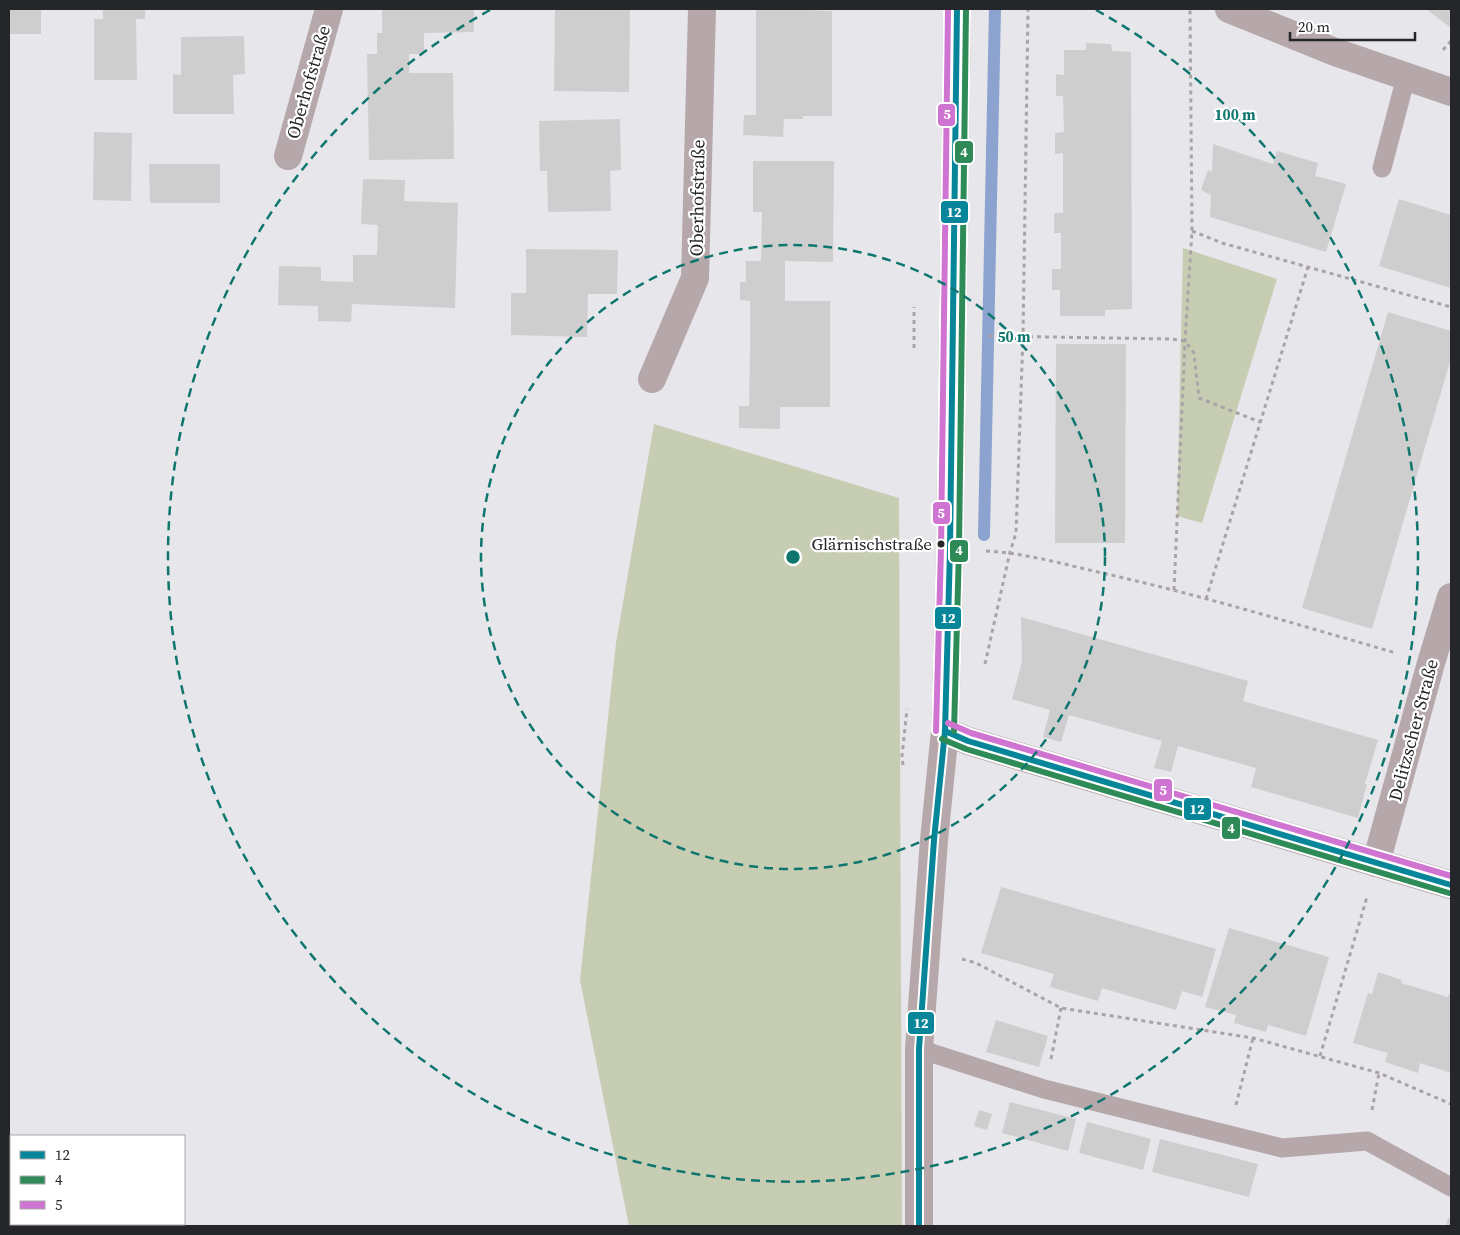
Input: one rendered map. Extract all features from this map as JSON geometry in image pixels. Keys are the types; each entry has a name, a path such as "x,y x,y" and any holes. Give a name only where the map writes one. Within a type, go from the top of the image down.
{"street":[{"name":"Oberhofstraße","path":"288,156 329,9"},
{"name":"Oberhofstraße","path":"652,379 695,278 702,9"},
{"path":"919,1226 919,1049 925,948 945,731 950,549 957,9"},
{"path":"1228,9 1335,52 1451,92"},
{"name":"Delitzscher Straße","path":"1376,863 1451,597"},
{"path":"945,731 968,741 1451,885"}],"lane":[{"path":"1382,168 1406,77"},
{"path":"919,1049 1044,1089 1282,1148 1367,1141 1451,1187"}],"path":[{"path":"985,666 1010,552 1016,533 1023,336 1028,9"},
{"path":"1174,590 1192,231 1190,9"},
{"path":"1443,50 1451,41"},
{"path":"1192,231 1222,243 1451,308"},
{"path":"1206,599 1308,267"},
{"path":"1001,336 1171,339 1185,341 1194,353 1199,398 1260,422"},
{"path":"950,549 1010,552 1139,581 1431,663"},
{"path":"1320,1056 1376,863"},
{"path":"925,948 976,963 1061,1008 1253,1038 1379,1073 1451,1104"},
{"path":"1044,1089 1061,1008"},
{"path":"1229,1134 1253,1038"},
{"path":"1367,1141 1379,1073"}],"green space":[{"path":"1183,248 1277,279 1202,523 1177,516"},
{"path":"654,424 899,498 902,1226 629,1226 580,980 616,643"}],"building":[{"path":"9,9 41,9 41,34 9,34"},
{"path":"103,9 145,9 145,19 136,19 137,80 94,80 94,19 103,19"},
{"path":"382,9 474,9 474,32 424,33 424,54 409,54 409,73 453,73 454,159 369,160 367,54 377,54 377,33 382,33"},
{"path":"555,9 630,9 629,92 554,91"},
{"path":"756,9 832,11 832,116 803,116 803,119 784,119 783,137 743,135 744,115 756,115"},
{"path":"1426,9 1451,9 1451,28"},
{"path":"244,36 245,74 233,75 234,114 173,114 173,74 181,75 181,37"},
{"path":"1086,43 1111,44 1112,51 1131,52 1132,309 1105,310 1105,316 1060,316 1060,290 1052,290 1052,269 1061,269 1061,233 1054,233 1054,213 1063,213 1063,153 1055,154 1055,133 1064,132 1063,96 1056,96 1056,74 1064,75 1064,50 1086,50"},
{"path":"620,119 621,170 610,171 611,211 548,212 547,171 540,171 539,121"},
{"path":"94,132 132,133 131,201 93,200"},
{"path":"1213,144 1273,164 1277,151 1318,163 1315,176 1346,184 1326,252 1210,217 1211,195 1201,190 1208,170 1212,172"},
{"path":"753,161 834,161 833,262 785,261 785,301 830,301 830,407 780,407 780,429 739,428 739,406 749,406 750,354 750,301 740,300 740,282 746,282 746,261 761,261 762,212 753,212"},
{"path":"149,164 220,164 220,203 150,203"},
{"path":"363,179 405,180 404,201 458,203 455,308 352,304 351,322 318,321 318,306 278,305 279,266 321,267 321,281 353,282 353,255 377,255 378,225 361,224"},
{"path":"1399,199 1451,215 1451,288 1379,266"},
{"path":"526,249 618,250 617,294 588,294 587,337 511,335 511,293 526,293"},
{"path":"1388,312 1451,331 1451,358 1372,629 1302,608"},
{"path":"1056,344 1126,344 1125,543 1055,543"},
{"path":"1021,617 1248,681 1243,701 1378,740 1365,784 1367,784 1358,818 1251,787 1256,768 1178,746 1171,772 1154,768 1162,741 1069,715 1061,742 1043,737 1050,710 1012,699 1022,662"},
{"path":"1001,887 1216,949 1202,997 1182,991 1176,1010 1102,988 1098,1001 1050,987 1054,974 981,953"},
{"path":"1229,928 1329,957 1306,1036 1268,1025 1266,1032 1234,1023 1236,1015 1205,1007"},
{"path":"1378,972 1402,980 1401,983 1448,997 1449,994 1451,995 1451,1073 1420,1063 1418,1073 1385,1062 1388,1053 1353,1043 1368,993 1372,994"},
{"path":"996,1020 1048,1036 1039,1067 986,1052"},
{"path":"1010,1102 1076,1119 1068,1151 1002,1133"},
{"path":"979,1110 992,1114 987,1130 974,1126"},
{"path":"1087,1122 1151,1139 1143,1170 1079,1153"},
{"path":"1160,1139 1258,1164 1249,1197 1152,1172"},
{"path":"1448,1218 1451,1219 1451,1226 1446,1226"}],"waterway":[{"path":"984,535 995,9"}],"transit line":[{"name":"5","path":"936,731 941,549 948,9"},
{"name":"12","path":"919,1226 919,1049 934,840 945,731 950,549 957,9"},
{"name":"4","path":"954,731 959,549 966,9"},
{"name":"5","path":"948,723 971,733 1451,876"},
{"name":"12","path":"945,731 968,741 1451,885"},
{"name":"4","path":"942,739 966,749 1449,893"}],"place":[{"name":"Glärnischstraße","path":"941,544"}]}
